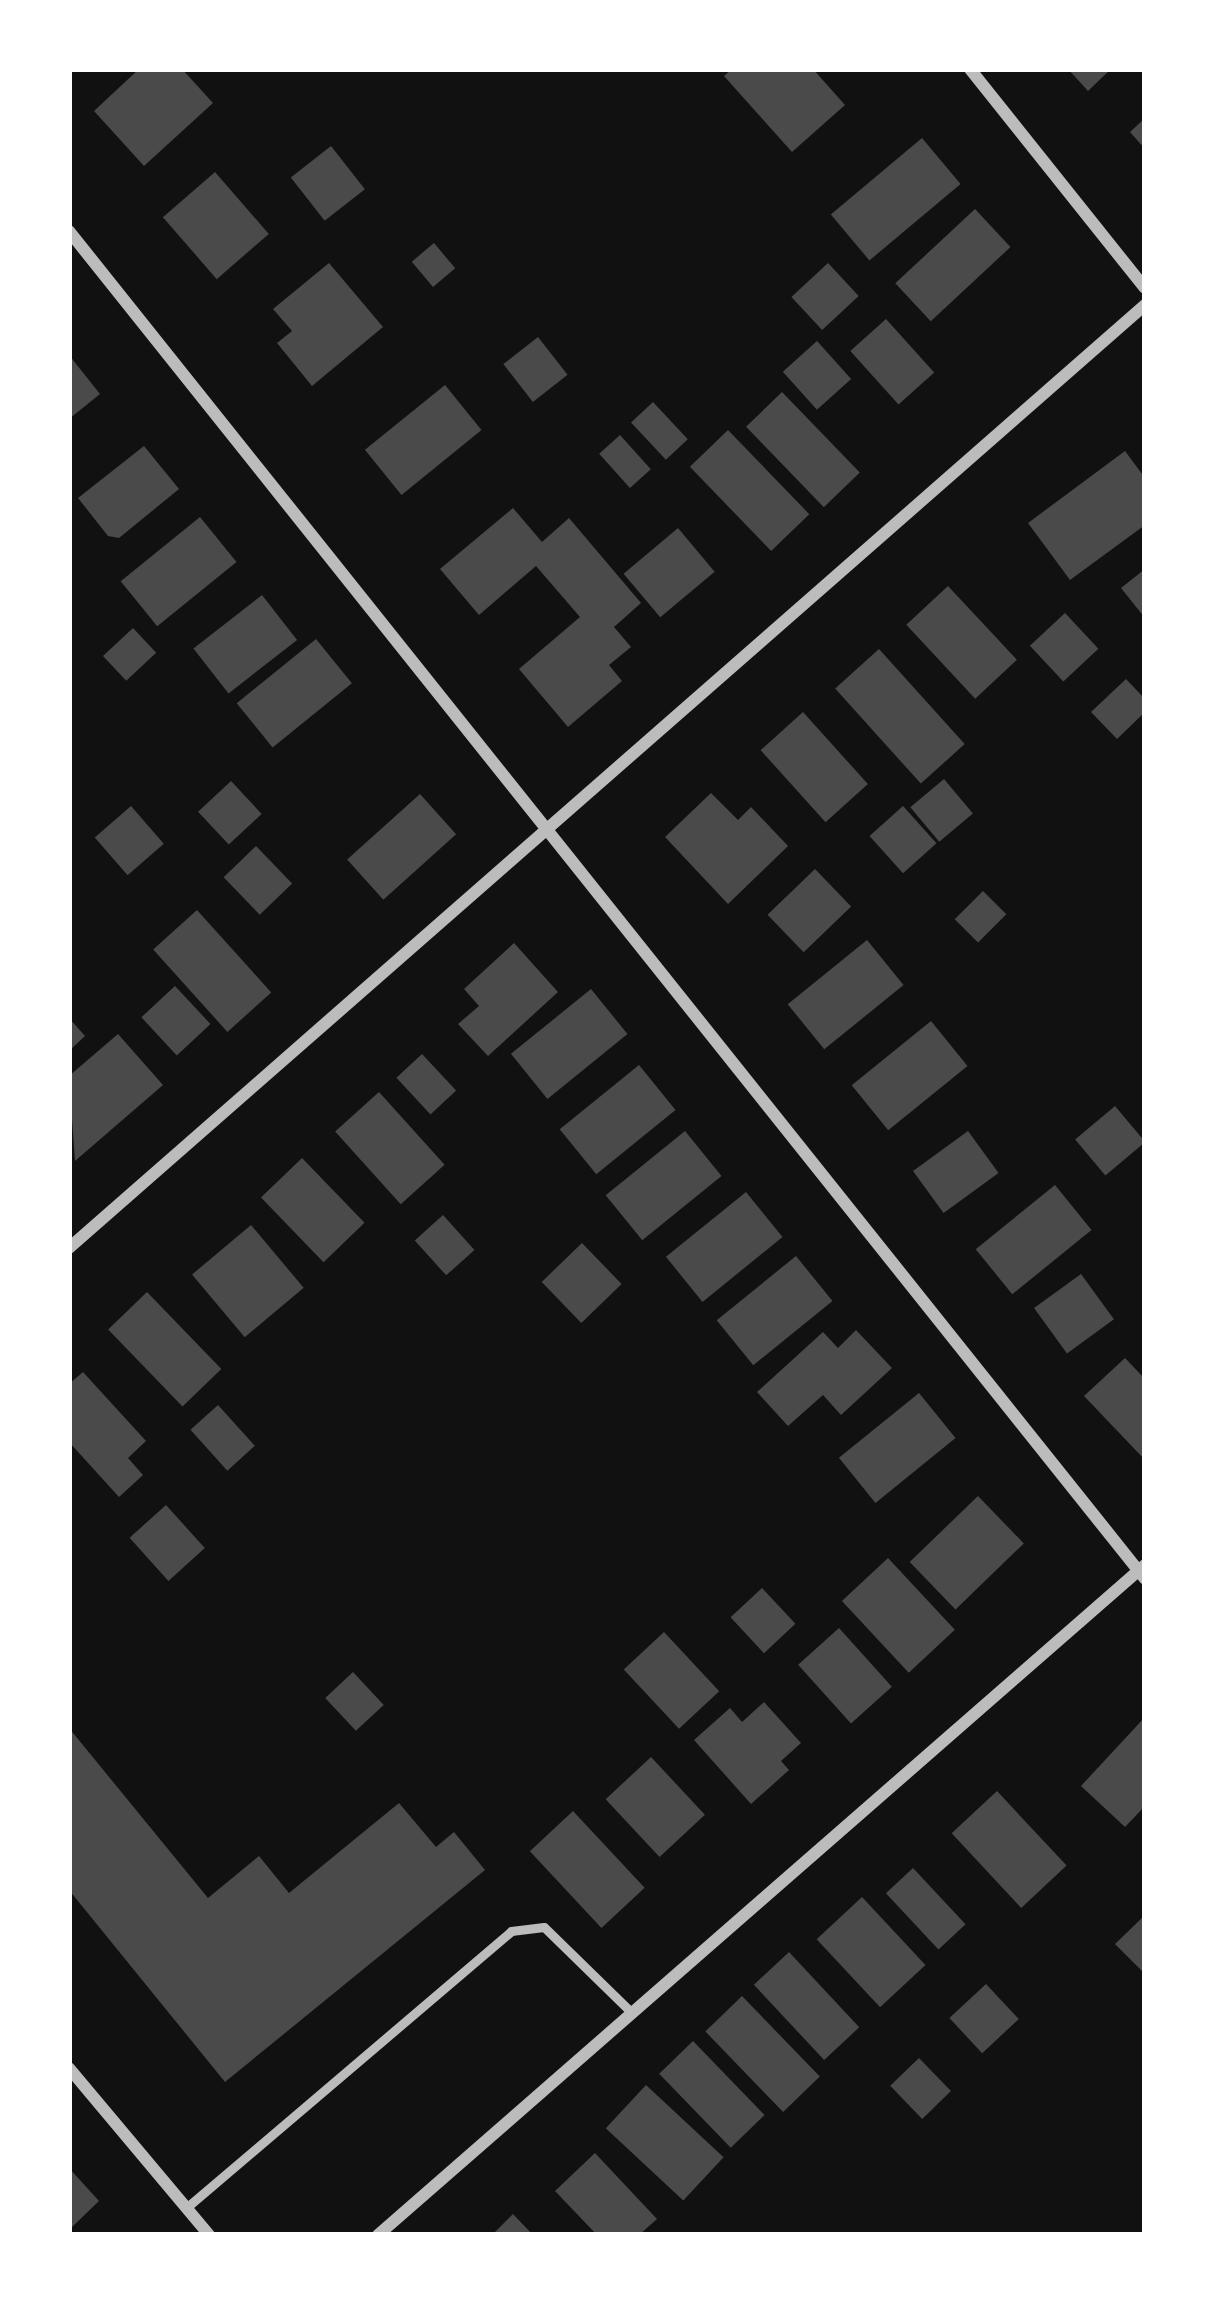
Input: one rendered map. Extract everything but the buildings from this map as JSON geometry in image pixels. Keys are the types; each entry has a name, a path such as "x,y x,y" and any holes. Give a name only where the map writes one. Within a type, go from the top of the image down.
{"street":[{"path":"970,69 1145,288"},
{"path":"69,231 548,835 1143,1572 377,2235"},
{"path":"69,1248 548,835 1145,304"},
{"path":"69,2068 209,2235"}],"lane":[{"path":"186,2208 511,1931 544,1928 632,2013"}]}
